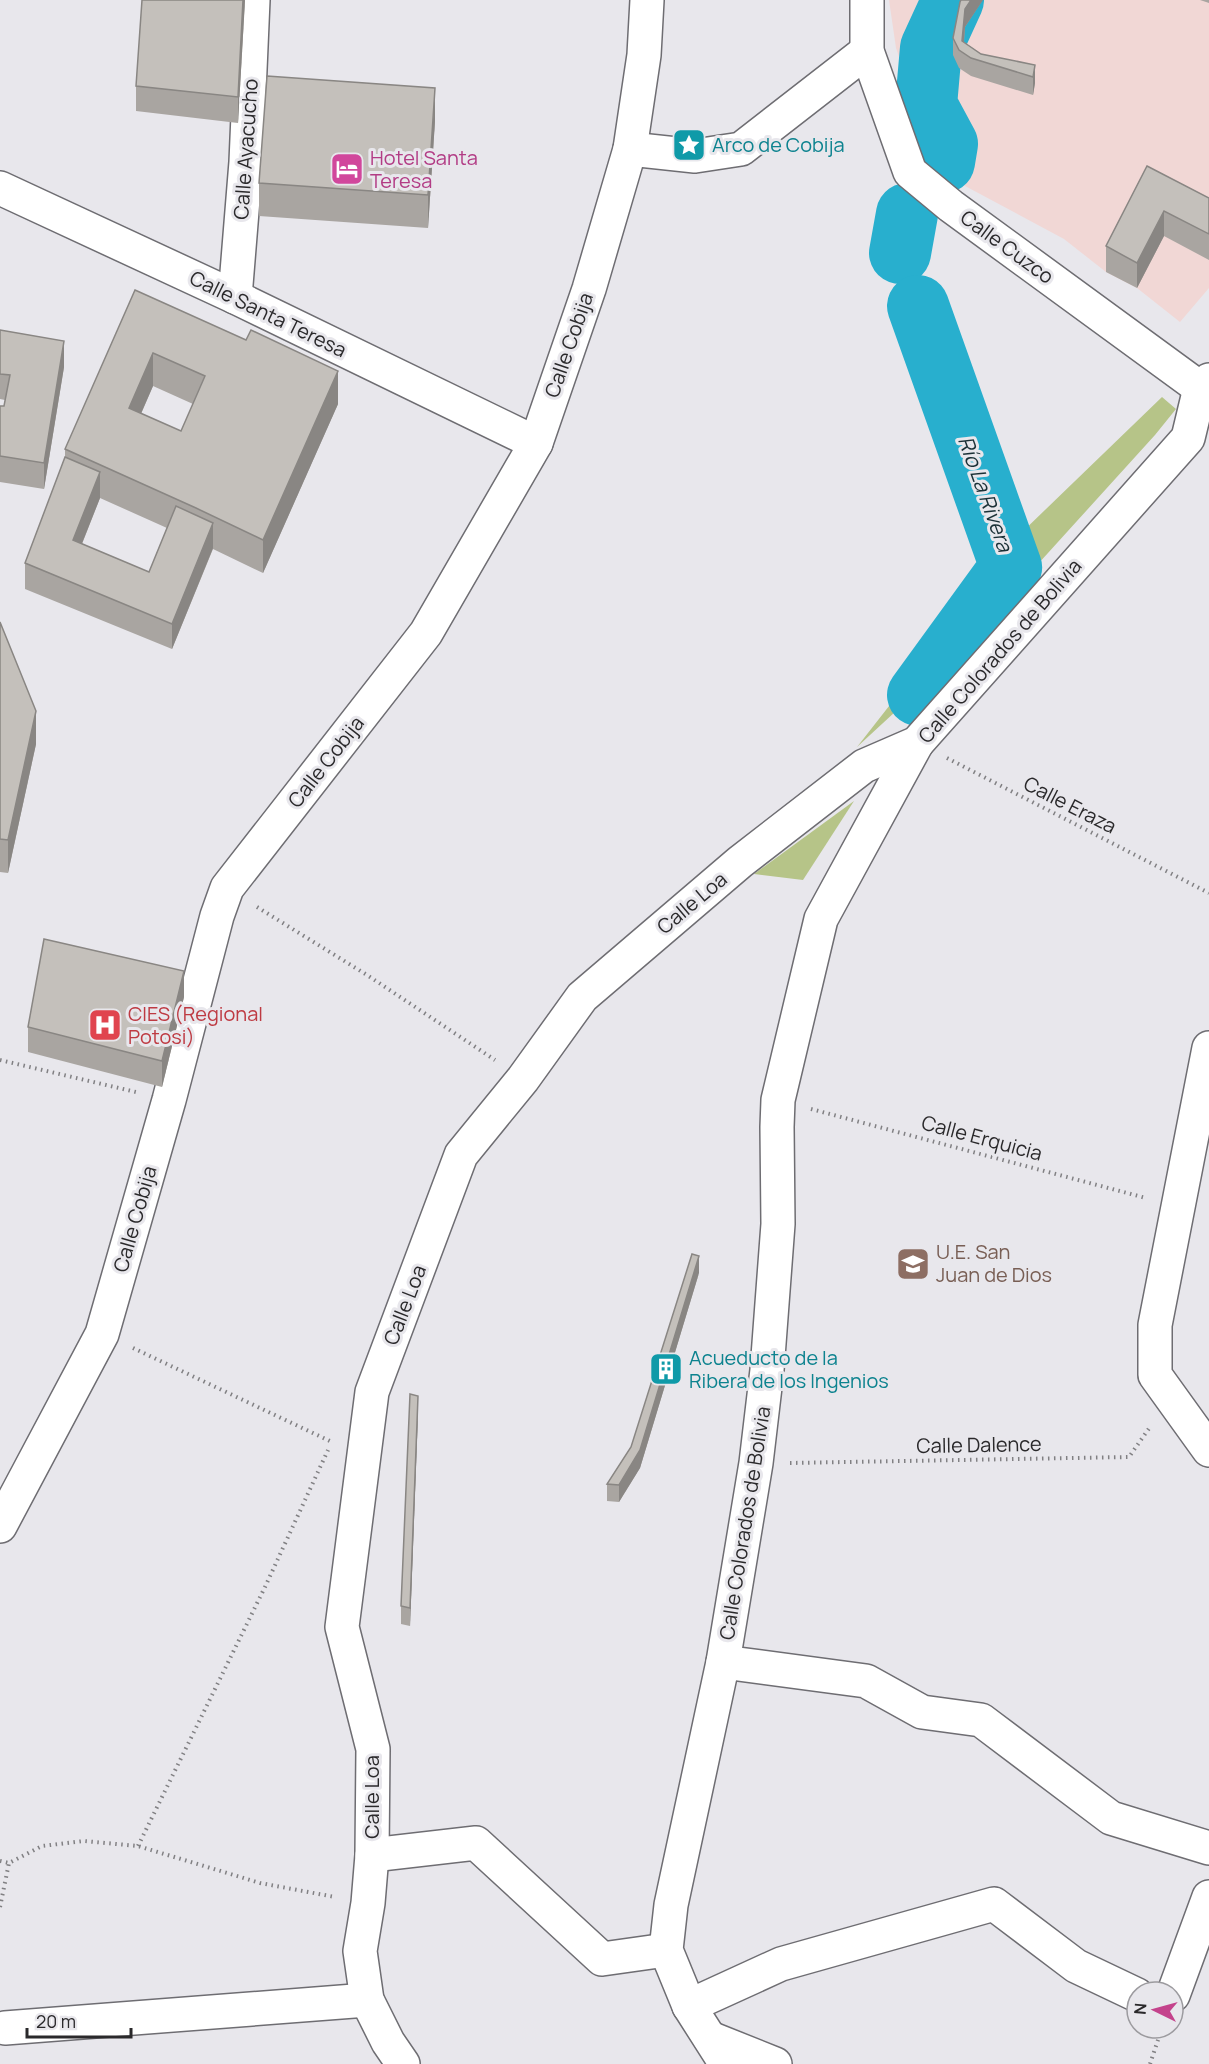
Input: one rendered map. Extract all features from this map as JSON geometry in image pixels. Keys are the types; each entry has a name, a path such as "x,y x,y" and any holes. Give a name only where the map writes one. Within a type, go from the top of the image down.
{"main road":[{"name":"Calle Ayacucho","path":"235,297 246,162 253,0"},
{"name":"Calle Cobija","path":"0,1526 102,1334 169,1100 217,915 227,888 426,633 536,442 589,289 630,149 644,55 647,0"},
{"name":"Calle Cuzco","path":"867,0 867,51 910,172 951,206 1206,388"},
{"path":"630,149 695,156 741,149 867,51"},
{"name":"Calle Santa Teresa","path":"0,188 235,297 536,442"},
{"name":"Calle Colorados de Bolivia","path":"718,2051 689,2006 666,1950 671,1905 723,1662 756,1463 767,1370 778,1224 778,1100 820,920 917,743 1188,438 1206,388"},
{"name":"Calle Loa","path":"403,2064 388,2042 367,2000 360,1951 368,1903 372,1855 372,1749 342,1627 372,1392 461,1155 524,1079 582,997 740,862 864,766 917,743"},
{"path":"1209,1048 1155,1325 1155,1375 1209,1450"},
{"path":"723,1662 866,1681 922,1712 981,1720 1110,1818 1209,1848"},
{"path":"372,1855 476,1843 602,1959 666,1950"},
{"path":"1179,1980 1209,1897"},
{"path":"689,2006 781,1964 993,1904 1076,1966 1125,1989"},
{"path":"5,2028 367,2000"},
{"path":"718,2051 775,2064"}],"path":[{"name":"Calle Eraza","path":"917,743 1209,893"},
{"path":"227,888 368,975 524,1079"},
{"path":"0,1060 169,1100"},
{"name":"Calle Erquicia","path":"778,1100 1178,1206"},
{"path":"102,1334 332,1442"},
{"name":"Calle Dalence","path":"756,1463 1130,1457 1171,1397"},
{"path":"138,1846 265,1587 336,1432"},
{"path":"0,1861 9,1863 42,1846 84,1841 138,1846 260,1882 368,1903"},
{"path":"0,1907 9,1863"},
{"path":"1150,2064 1158,2040"}],"shaded area":[{"path":"889,0 950,0 957,4 960,0 1209,0 1209,288 1180,322 1137,288 1106,272 1064,239 937,171 896,48"}],"green space":[{"path":"1162,397 1176,409 1155,435 1038,564 985,629 857,747 936,646 986,569"},
{"path":"854,801 803,880 754,874"}],"building":[{"path":"142,0 243,0 238,97 136,86"},
{"path":"961,0 971,0 965,9 962,41 981,54 1035,65 1033,77 971,58 959,50 953,38"},
{"name":"Hotel Santa Teresa","path":"267,76 435,88 428,195 259,183"},
{"path":"1147,166 1209,198 1209,234 1164,211 1137,263 1106,246"},
{"path":"135,290 246,340 251,330 338,371 263,540 65,449","holes":["153,353 205,376 181,431 129,408"]},
{"path":"0,330 64,341 44,463 0,456 0,406 4,406 10,375 0,374"},
{"path":"65,457 100,472 73,540 149,572 176,506 213,523 172,624 25,563"},
{"path":"0,622 36,711 8,840 0,839"},
{"name":"CIES (Regional Potosi)","path":"44,939 184,971 162,1061 28,1027"},
{"path":"692,1254 699,1256 640,1450 619,1485 607,1484 631,1447"},
{"path":"410,1394 418,1396 410,1608 401,1606"}],"waterway":[{"name":"Río La Rivera","path":"944,162 947,144 926,105 931,48 953,0"},
{"name":"Río La Rivera","path":"900,253 907,214"},
{"name":"Río La Rivera","path":"918,306 1011,567 918,695"}],"place":[{"name":"Arco de Cobija","path":"689,145"},
{"name":"Hotel Santa Teresa","path":"347,169"},
{"name":"CIES (Regional Potosi)","path":"105,1025"},
{"name":"U.E. San Juan de Dios","path":"913,1264"},
{"name":"Acueducto de la Ribera de los Ingenios","path":"666,1369"}]}
